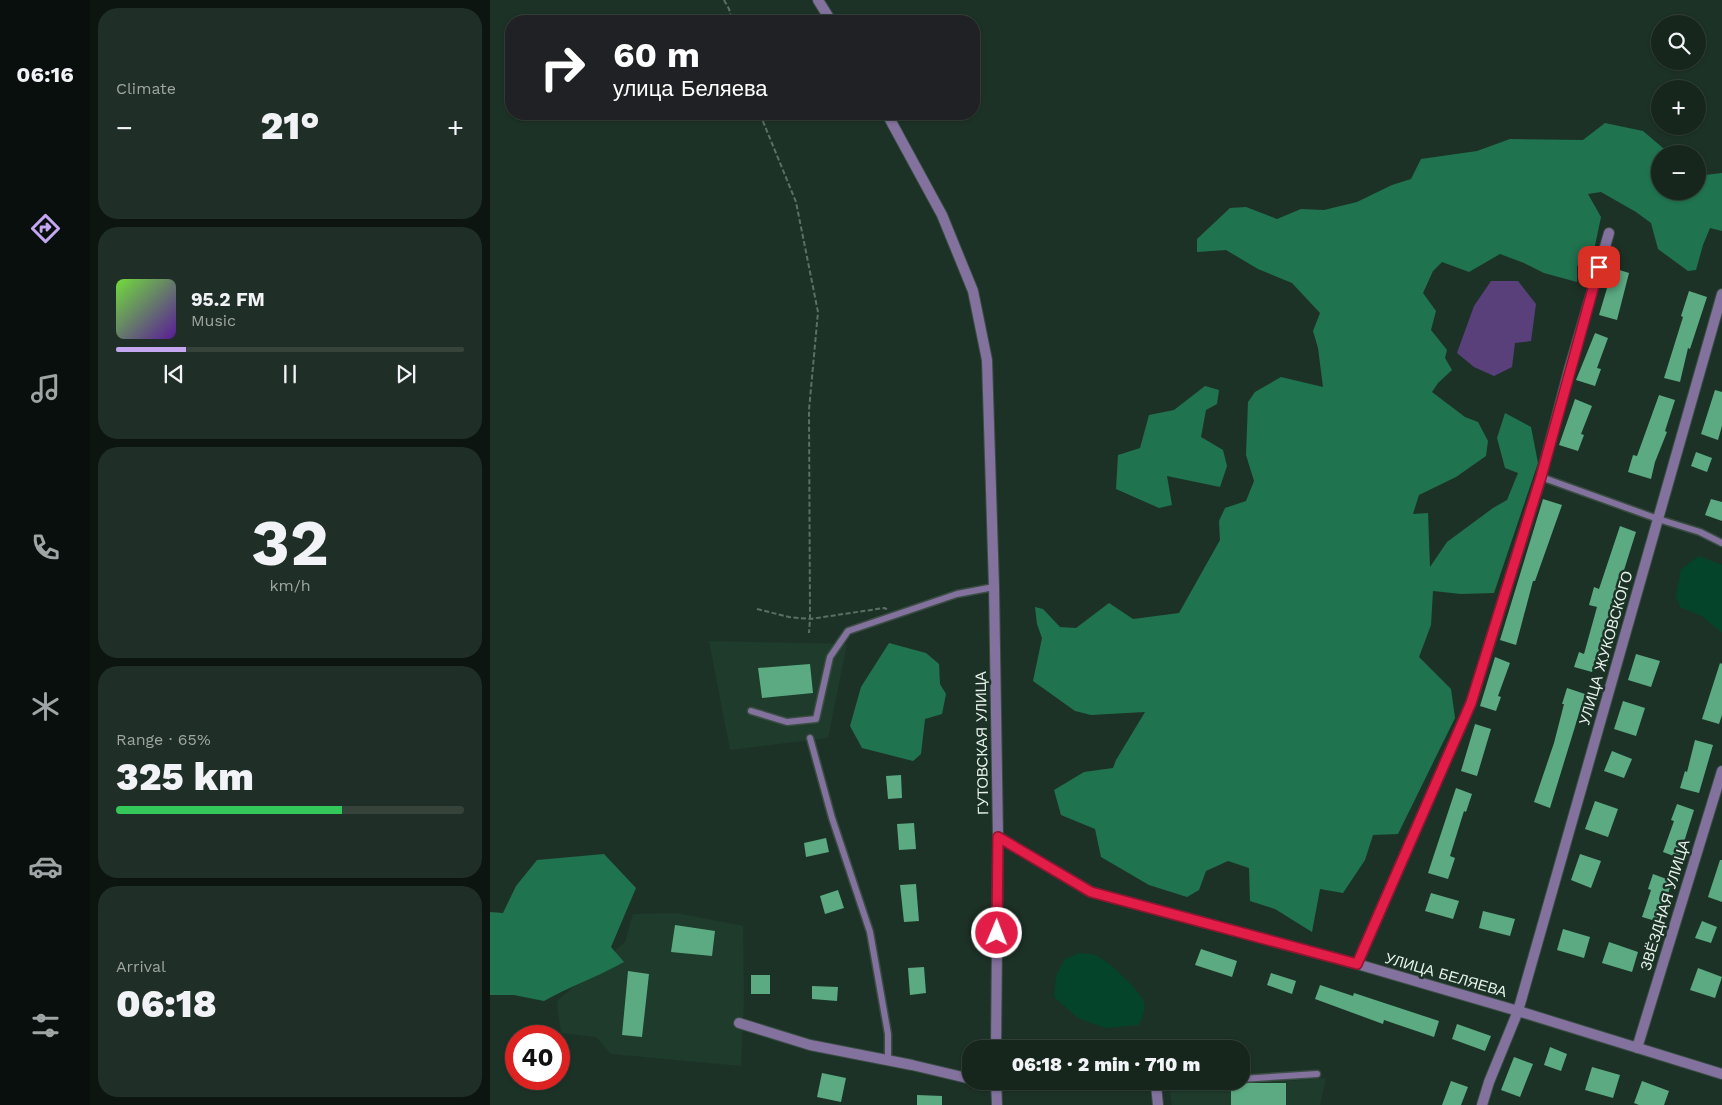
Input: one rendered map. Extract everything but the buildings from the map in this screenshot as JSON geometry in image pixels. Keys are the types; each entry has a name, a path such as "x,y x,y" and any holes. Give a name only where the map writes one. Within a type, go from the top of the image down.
{"street":[{"path":"818,0 827,15"},
{"name":"ГУТОВСКАЯ УЛИЦА","path":"890,120 942,216 973,291 987,360 994,586 998,837 996,1040"},
{"path":"1357,964 1471,703 1541,477 1608,233"},
{"name":"УЛИЦА ЖУКОВСКОГО","path":"1482,1105 1489,1082 1518,1011 1722,294"},
{"name":"ЗВЁЗДНАЯ УЛИЦА","path":"1637,1048 1722,771"},
{"name":"УЛИЦА БЕЛЯЕВА","path":"998,837 1091,892 1357,964 1722,1074"},
{"path":"739,1023 810,1045 962,1077"},
{"path":"996,1090 997,1105"},
{"path":"1156,1090 1158,1105"}],"lane":[{"path":"1541,477 1700,532 1722,543"},
{"path":"751,711 787,722 816,719 830,657 848,632 957,594 994,586"},
{"path":"810,738 832,818 870,932 888,1034 888,1060"},
{"path":"1250,1078 1317,1074"}],"path":[{"path":"724,0 730,15"},
{"path":"762,120 796,202 818,312 809,410 809,633"},
{"path":"757,609 810,620 884,608 894,616"}],"shaded area":[{"path":"1491,281 1518,281 1536,304 1531,341 1515,343 1512,367 1494,376 1474,367 1457,353 1474,306"},
{"path":"709,641 847,644 828,738 730,750"},
{"path":"677,913 743,926 744,999 741,1066 611,1054 596,1037 570,1034 570,1025 560,1025 557,1001 625,942 633,914"},
{"path":"1326,1078 1320,1105 1172,1105 1170,1091 1250,1090 1250,1084"}],"green space":[{"path":"1605,123 1643,131 1659,145 1651,145 1651,200 1706,200 1706,175 1722,173 1722,231 1710,228 1696,270 1688,271 1658,249 1651,223 1601,192 1588,194 1601,217 1593,255 1577,266 1577,282 1544,273 1500,254 1469,272 1442,262 1433,271 1423,293 1436,311 1431,330 1447,350 1445,358 1452,370 1438,383 1432,392 1465,417 1478,422 1488,441 1486,456 1456,477 1419,495 1413,514 1428,513 1430,567 1447,542 1507,500 1518,473 1505,468 1497,438 1505,413 1531,427 1538,463 1494,593 1461,594 1433,591 1431,625 1419,657 1451,689 1455,718 1398,834 1373,835 1365,860 1343,893 1320,889 1312,932 1275,909 1250,901 1249,868 1228,861 1206,871 1199,890 1187,897 1149,885 1101,857 1095,829 1061,815 1054,790 1084,772 1113,768 1145,712 1091,715 1075,711 1033,681 1042,638 1037,624 1035,607 1043,609 1060,627 1076,628 1109,603 1133,619 1179,613 1220,540 1219,521 1225,508 1246,501 1254,481 1246,455 1248,402 1255,392 1281,377 1323,387 1318,348 1313,331 1320,313 1292,283 1258,269 1226,250 1197,252 1197,239 1230,208 1246,207 1277,219 1301,209 1324,210 1357,202 1392,185 1411,179 1421,159 1477,151 1510,139 1583,140"},
{"path":"1205,386 1219,390 1217,404 1206,410 1201,437 1223,450 1227,466 1220,487 1167,476 1172,505 1159,508 1116,489 1118,455 1140,448 1149,415 1174,410"},
{"path":"1699,556 1722,565 1722,633 1702,616 1680,607 1676,596 1681,569"},
{"path":"889,643 926,653 939,664 940,684 946,694 942,714 925,719 921,754 913,761 862,748 850,726 861,687"},
{"path":"604,854 636,888 611,947 624,962 544,1001 514,995 490,995 490,912 503,913 516,886 537,860"},
{"path":"1079,953 1093,954 1100,958 1130,983 1144,1002 1143,1014 1139,1025 1105,1028 1078,1018 1054,997 1056,976 1065,959"}],"route":[{"path":"997,933 998,837 1091,892 1357,964 1471,703 1541,477 1599,267"}]}
